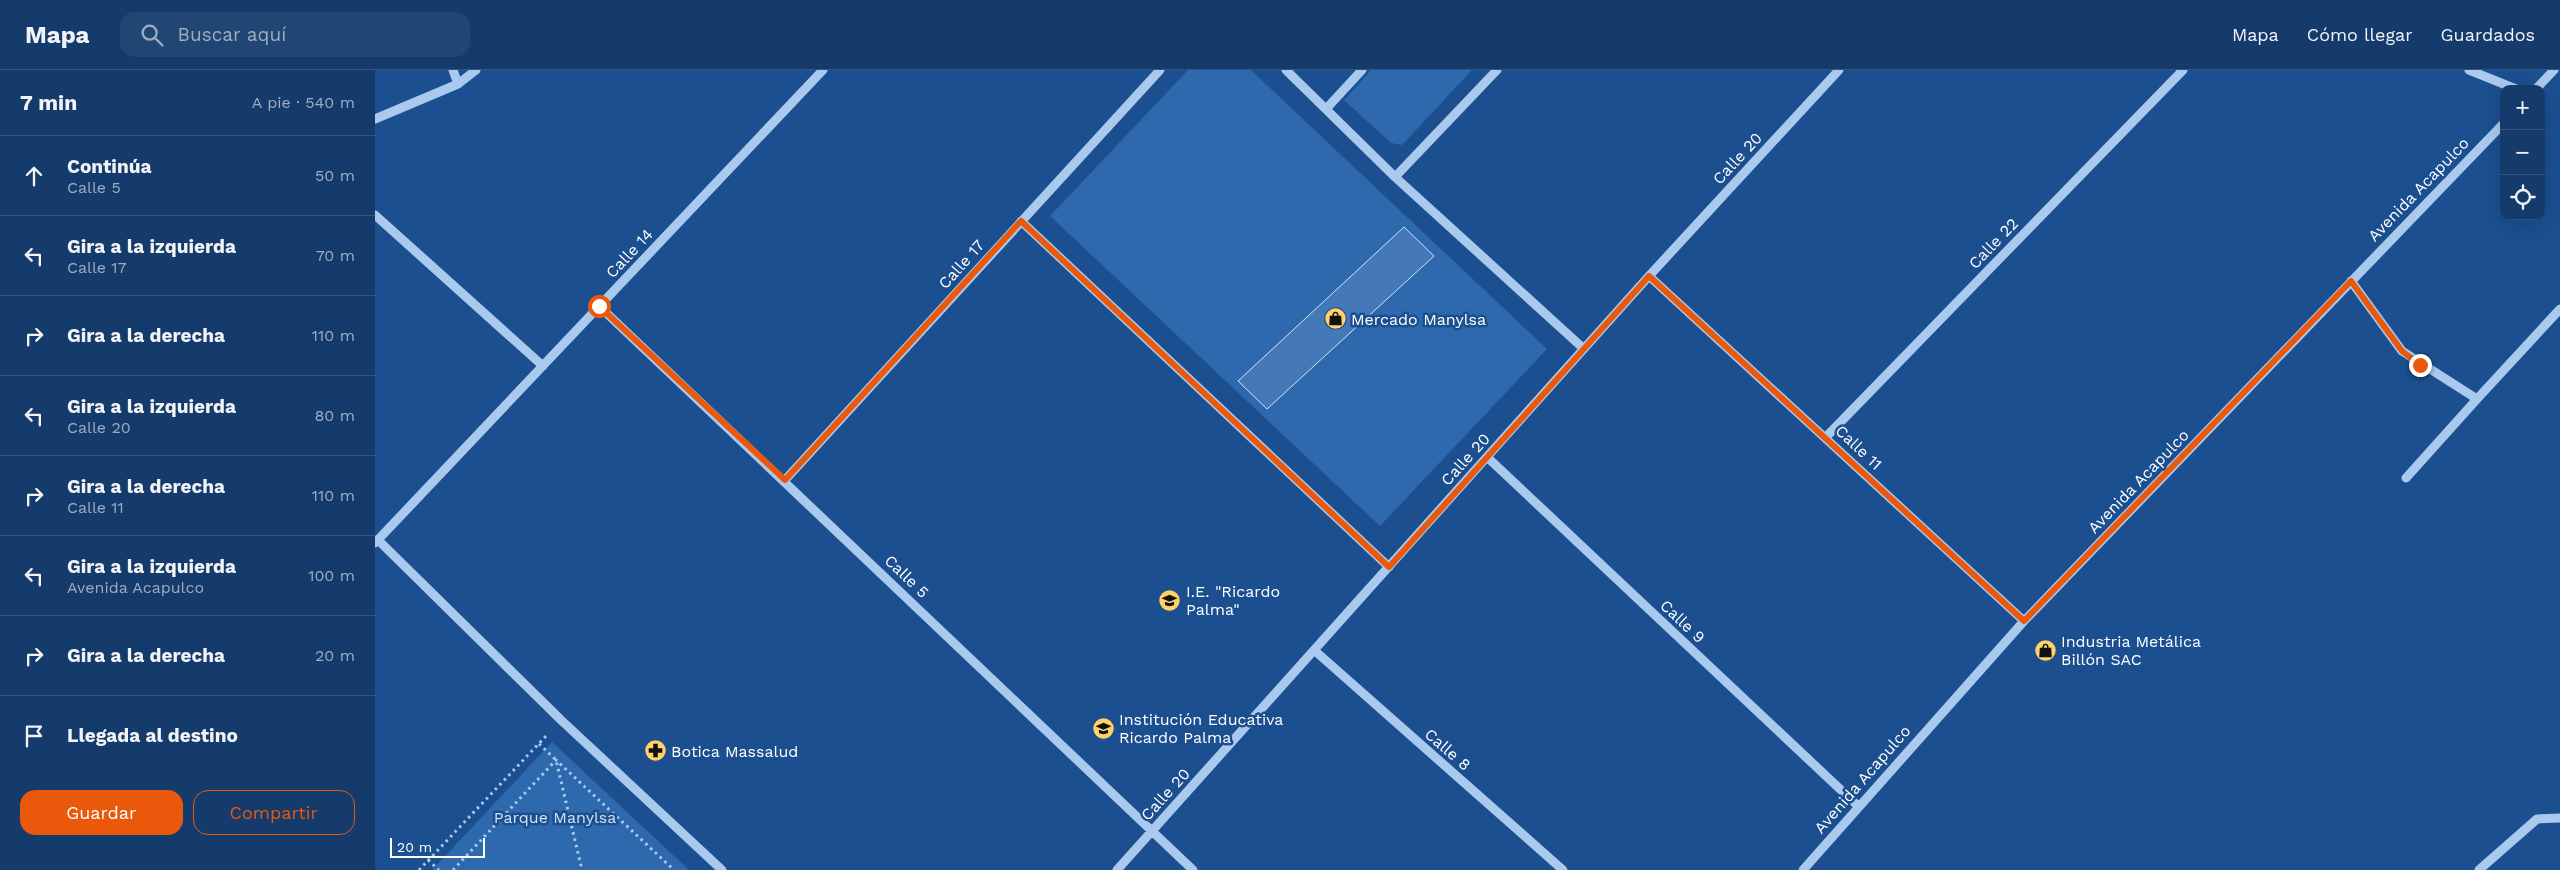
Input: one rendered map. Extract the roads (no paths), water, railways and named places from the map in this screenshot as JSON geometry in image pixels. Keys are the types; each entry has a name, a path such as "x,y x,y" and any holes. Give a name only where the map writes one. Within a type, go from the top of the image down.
{"street":[{"path":"453,70 458,84"},
{"path":"375,119 458,84 476,70"},
{"name":"Calle 14","path":"377,542 823,70"},
{"name":"Calle 17","path":"785,480 1161,70"},
{"path":"1286,70 1395,177 1584,349"},
{"path":"1326,109 1363,70"},
{"path":"1395,177 1497,70"},
{"name":"Calle 20","path":"1117,870 1649,276 1839,70"},
{"name":"Calle 22","path":"1825,436 2183,70"},
{"path":"2469,70 2506,85"},
{"path":"2540,85 2554,70"},
{"name":"Avenida Acapulco","path":"1803,870 2024,621 2500,126"},
{"path":"375,216 543,366"},
{"path":"1021,221 1389,567"},
{"name":"Calle 11","path":"1649,276 2024,621"},
{"path":"2351,281 2402,351 2477,399"},
{"name":"Calle 5","path":"599,306 785,480 1193,870"},
{"path":"2406,478 2560,309"},
{"name":"Calle 9","path":"1487,457 1858,806"},
{"path":"377,542 561,720 722,870"},
{"name":"Calle 8","path":"1314,650 1563,870"},
{"path":"2479,870 2537,819 2560,818"}],"place":[{"name":"Mercado Manylsa","path":"1335,319"},
{"name":"I.E. \"Ricardo Palma\"","path":"1170,600"},
{"name":"Industria Metálica Billón SAC","path":"2045,650"},
{"name":"Institución Educativa Ricardo Palma","path":"1103,728"},
{"name":"Botica Massalud","path":"655,751"}],"park label":[{"name":"Parque Manylsa","path":"555,817"}]}
